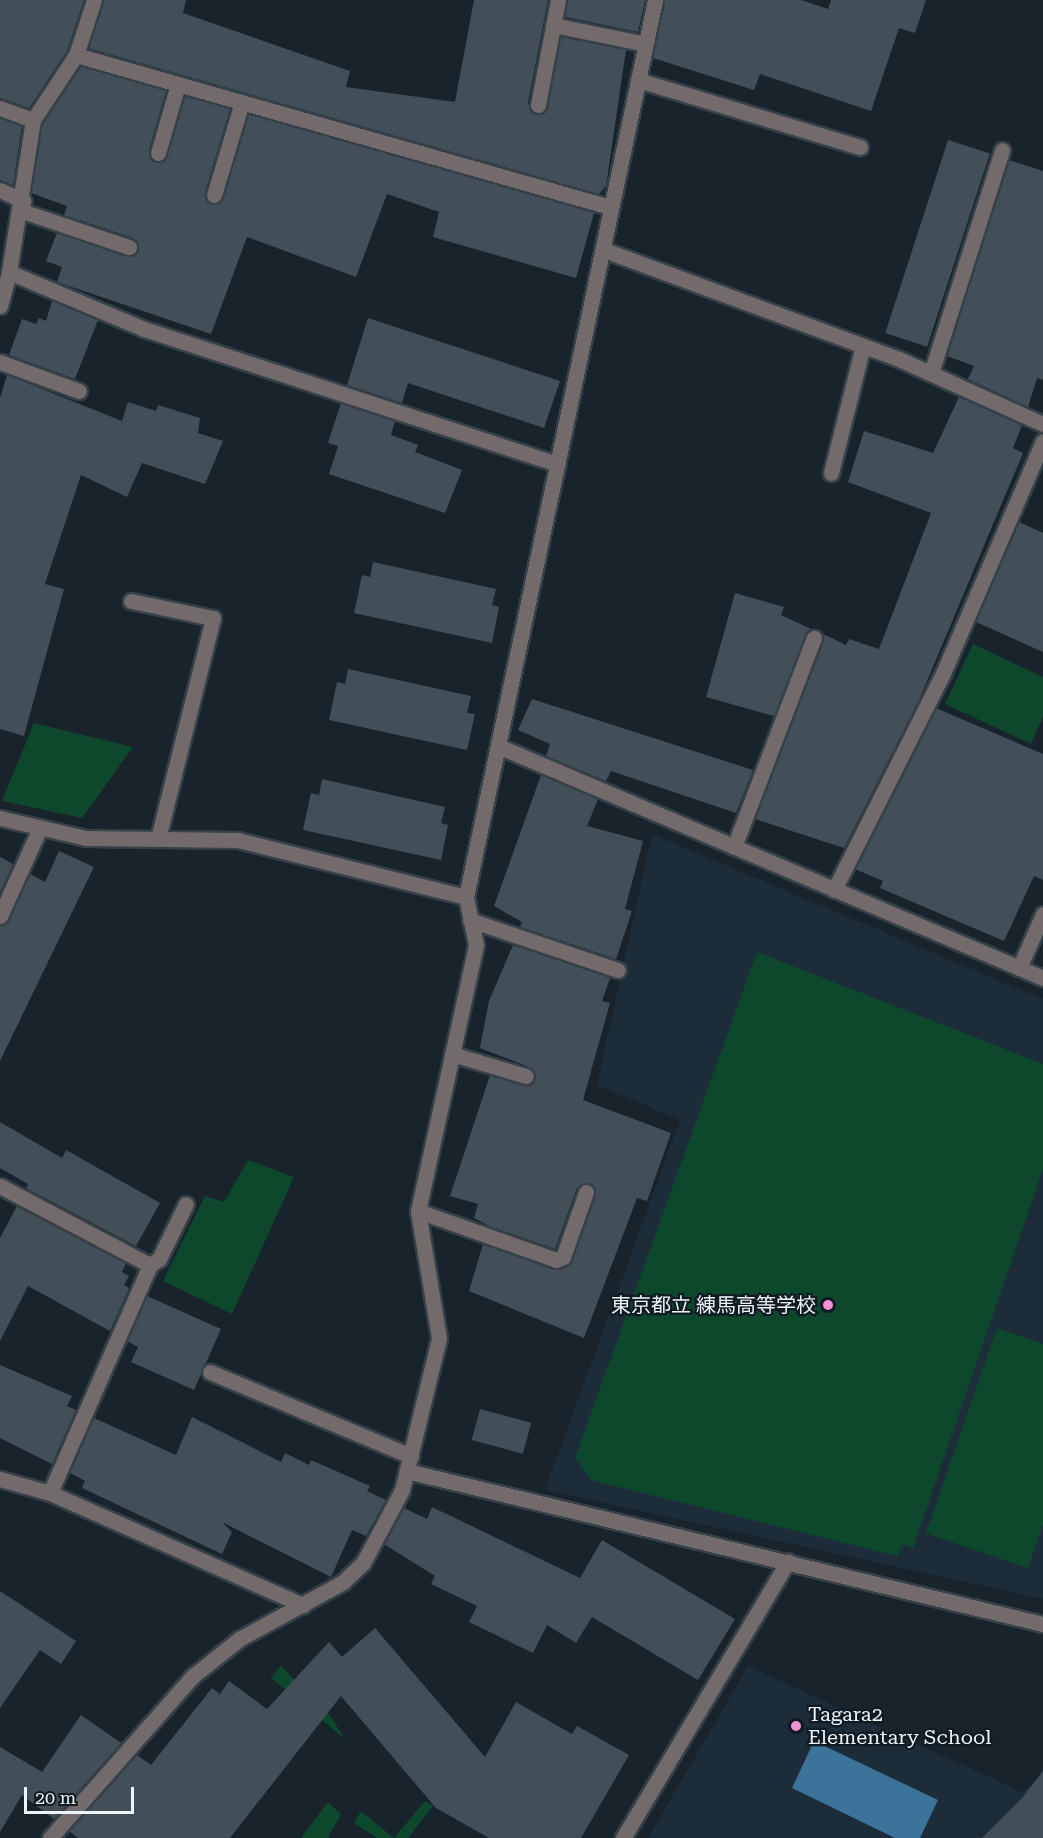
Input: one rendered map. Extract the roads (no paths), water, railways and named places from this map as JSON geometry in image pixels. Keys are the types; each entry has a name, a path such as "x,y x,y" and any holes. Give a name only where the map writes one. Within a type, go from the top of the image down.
{"street":[{"path":"0,306 23,206 33,120 76,55 94,0"},
{"path":"538,105 558,0"},
{"path":"50,1838 193,1676 239,1639 303,1605 363,1563 407,1471 439,1338 418,1212 476,945 466,897 655,0"},
{"path":"553,25 646,44"},
{"path":"76,55 610,207"},
{"path":"638,80 860,147"},
{"path":"158,153 178,84"},
{"path":"214,195 242,102"},
{"path":"0,108 33,120"},
{"path":"931,373 1002,150"},
{"path":"0,190 23,206 129,247"},
{"path":"604,250 863,346 931,373 1043,424"},
{"path":"6,276 144,329 558,464"},
{"path":"831,473 863,346"},
{"path":"0,362 79,391"},
{"path":"834,890 944,671 1043,441"},
{"path":"131,602 213,618 158,839"},
{"path":"734,847 814,638"},
{"path":"498,746 1043,978"},
{"path":"0,818 86,838 238,840 466,897"},
{"path":"0,916 40,828"},
{"path":"1019,968 1043,914"},
{"path":"471,920 618,970"},
{"path":"452,1054 526,1076"},
{"path":"0,1186 150,1265"},
{"path":"418,1212 556,1260 563,1257 586,1192"},
{"path":"50,1493 150,1265 159,1259 186,1204"},
{"path":"210,1372 411,1456"},
{"path":"407,1471 1043,1624"},
{"path":"0,1479 50,1493 303,1605"},
{"path":"623,1838 788,1561"}],"water":[{"path":"814,1741 938,1800 920,1838 895,1838 792,1788"}],"place":[{"name":"東京都立 練馬高等学校","path":"828,1305"},
{"name":"Tagara2 Elementary School","path":"796,1726"}]}
